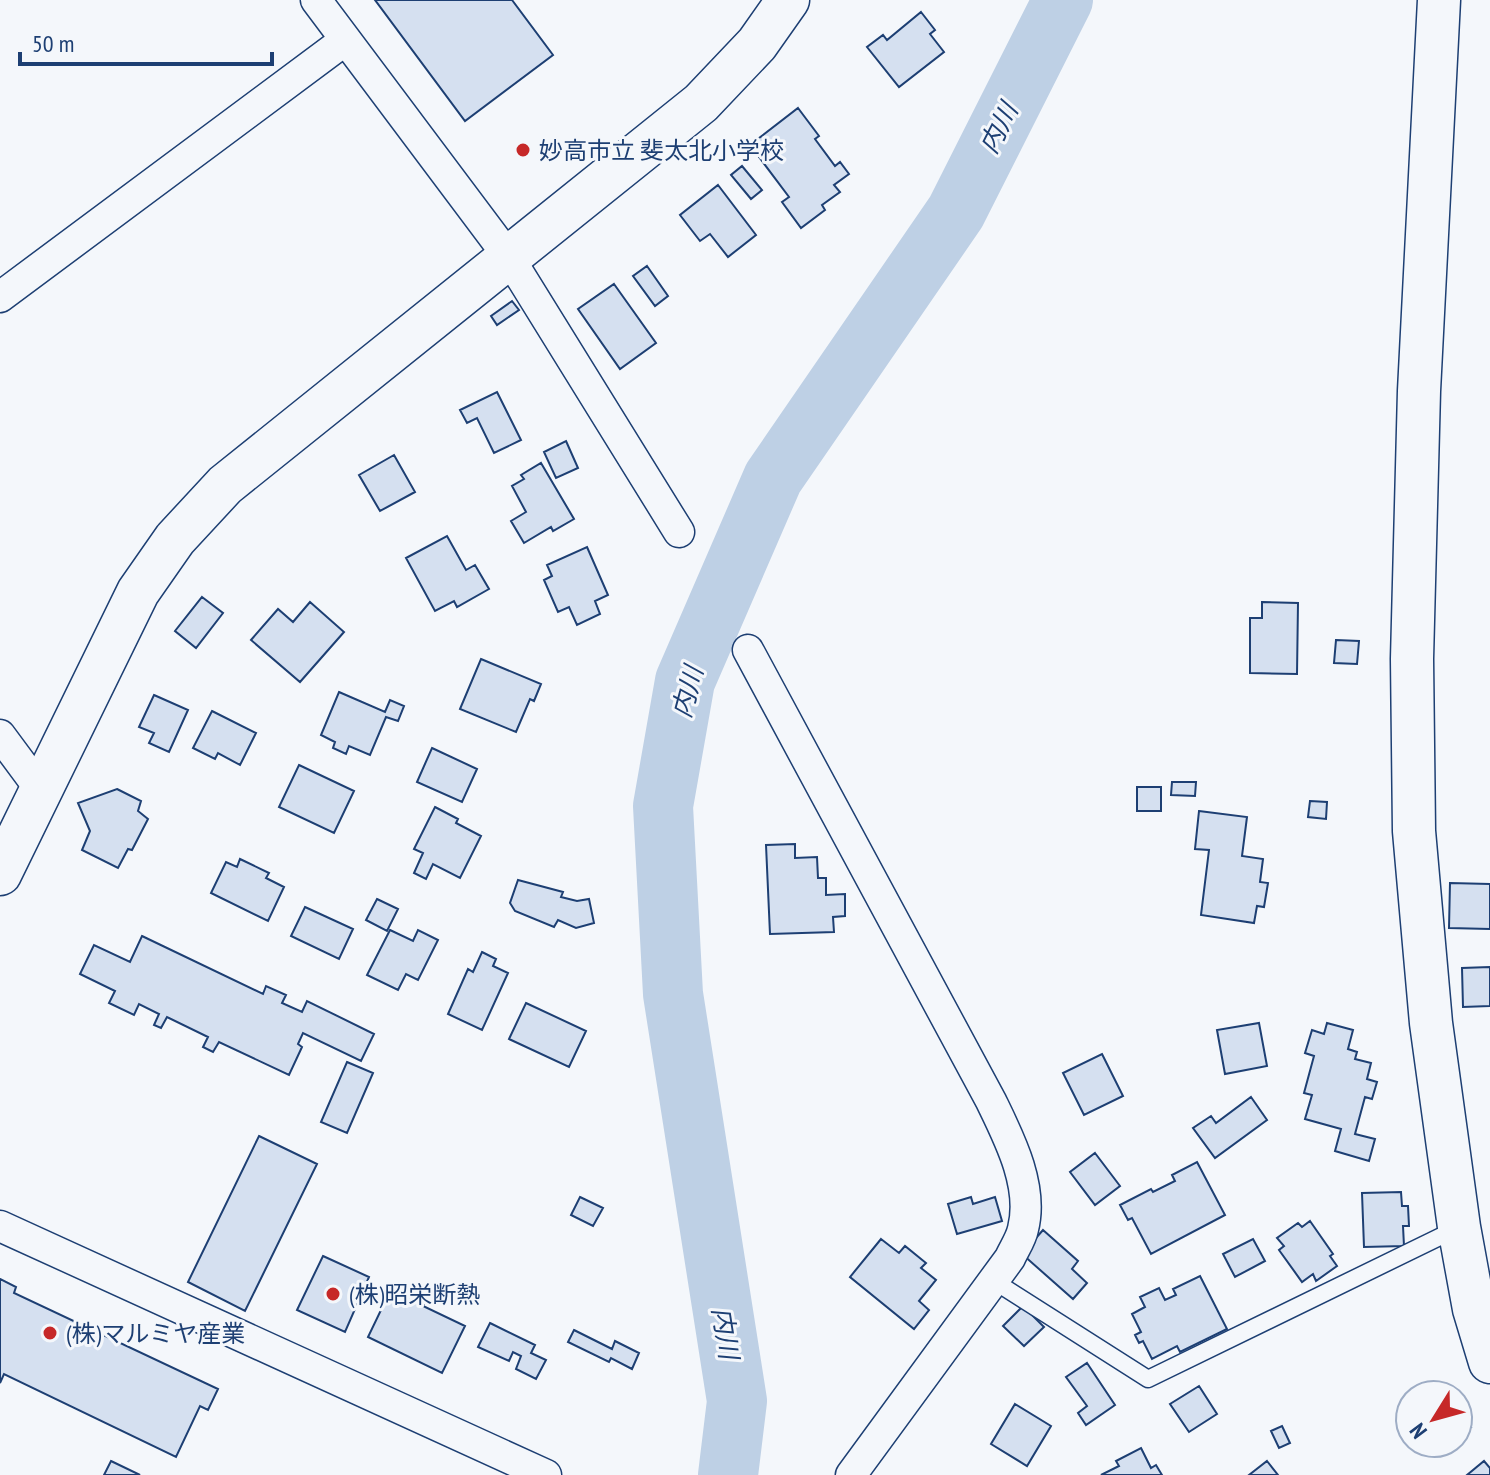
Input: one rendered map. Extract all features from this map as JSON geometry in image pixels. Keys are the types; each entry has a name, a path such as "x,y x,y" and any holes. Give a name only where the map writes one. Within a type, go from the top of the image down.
{"street":[{"path":"316,0 508,256 679,532"},
{"path":"0,874 138,592 175,539 225,485 701,103 757,44 788,0"},
{"path":"1439,0 1419,391 1412,659 1414,831 1431,1023 1459,1227 1474,1309 1490,1362"},
{"path":"0,297 344,41"},
{"path":"748,650 1008,1136 1020,1169 1024,1201 1023,1229 1010,1258 851,1475"},
{"path":"0,735 40,789"},
{"path":"0,1226 546,1475"}],"lane":[{"path":"994,1281 1148,1379 1459,1227"}],"building":[{"path":"375,0 512,0 553,55 465,121"},
{"path":"921,12 935,30 930,34 944,52 899,87 867,47 883,35 887,40"},
{"path":"798,108 819,136 815,139 835,166 840,162 849,174 834,185 840,192 822,205 825,210 801,228 782,202 789,197 750,145"},
{"path":"742,166 762,190 751,199 731,175"},
{"path":"718,185 756,235 728,257 710,234 700,241 680,215"},
{"path":"647,266 668,296 655,306 633,276"},
{"path":"614,284 656,343 620,369 578,309"},
{"path":"512,301 519,310 497,325 491,316"},
{"path":"497,392 521,440 494,453 477,418 467,423 460,410"},
{"path":"566,441 578,468 556,478 544,452"},
{"path":"394,455 415,492 380,511 359,475"},
{"path":"541,463 574,519 553,531 551,527 524,543 511,521 526,512 512,486 524,479 521,475"},
{"path":"447,536 466,570 475,565 489,589 457,607 454,601 435,611 406,558"},
{"path":"587,547 608,595 595,601 600,614 577,625 569,607 558,612 544,580 552,576 547,565"},
{"path":"202,597 223,613 196,648 175,631"},
{"path":"310,602 344,632 300,682 251,640 278,609 293,622"},
{"path":"1262,602 1298,603 1297,674 1250,673 1250,618 1262,618"},
{"path":"1336,640 1359,641 1357,664 1334,663"},
{"path":"481,659 541,684 534,701 530,699 516,732 460,709"},
{"path":"339,692 385,712 390,700 404,706 398,721 386,717 370,755 349,746 346,754 333,748 335,742 321,735"},
{"path":"154,695 188,710 169,752 149,743 154,733 139,727"},
{"path":"212,711 256,733 240,765 218,753 215,759 193,748"},
{"path":"432,748 477,769 462,802 417,782"},
{"path":"299,765 354,791 334,833 279,807"},
{"path":"1172,782 1196,782 1195,796 1171,795"},
{"path":"1137,787 1161,787 1161,811 1137,811"},
{"path":"117,789 141,801 138,811 148,819 132,850 128,849 118,868 82,850 90,831 78,803"},
{"path":"1310,801 1327,802 1326,819 1308,817"},
{"path":"435,807 481,836 460,878 433,864 426,879 414,873 423,853 414,849"},
{"path":"1199,811 1247,817 1242,856 1263,859 1260,882 1268,883 1264,907 1257,906 1254,923 1201,915 1209,850 1195,849"},
{"path":"795,844 795,858 817,857 818,878 826,878 826,895 845,894 845,916 833,917 834,932 770,934 766,845"},
{"path":"240,859 269,873 266,878 284,887 268,921 211,893 226,862 237,867"},
{"path":"518,880 563,892 561,897 577,901 589,899 594,923 576,928 558,920 554,927 515,911 510,903"},
{"path":"1450,883 1490,884 1490,929 1449,928"},
{"path":"377,899 398,909 387,931 366,920"},
{"path":"305,907 353,929 339,959 291,936"},
{"path":"390,930 413,941 418,930 438,940 418,980 406,974 398,990 367,975"},
{"path":"142,936 263,994 266,986 286,995 282,1003 302,1012 307,1001 374,1034 361,1061 303,1033 298,1044 302,1047 289,1075 219,1042 213,1052 203,1047 208,1037 167,1017 161,1028 154,1025 159,1014 139,1004 134,1015 109,1003 115,991 80,974 94,945 130,962"},
{"path":"482,952 496,959 493,966 508,973 482,1030 448,1014 468,969 473,972"},
{"path":"1490,967 1490,1006 1463,1007 1462,968"},
{"path":"526,1003 586,1031 569,1067 509,1039"},
{"path":"1259,1023 1267,1066 1225,1074 1217,1030"},
{"path":"1327,1023 1353,1030 1348,1049 1357,1052 1355,1059 1371,1063 1367,1079 1377,1082 1372,1099 1365,1097 1355,1134 1375,1139 1369,1161 1335,1151 1341,1129 1305,1119 1312,1095 1304,1093 1314,1056 1305,1053 1312,1030 1324,1034"},
{"path":"1102,1054 1123,1096 1084,1115 1063,1073"},
{"path":"347,1062 373,1073 347,1133 321,1122"},
{"path":"1251,1097 1267,1120 1215,1158 1193,1128 1211,1116 1216,1123"},
{"path":"259,1136 317,1164 245,1311 188,1282"},
{"path":"1095,1153 1120,1186 1095,1205 1070,1172"},
{"path":"1197,1162 1225,1215 1151,1254 1132,1218 1128,1220 1120,1205 1175,1181 1172,1175"},
{"path":"1401,1192 1402,1206 1408,1206 1409,1226 1403,1226 1404,1246 1364,1247 1362,1193"},
{"path":"580,1197 603,1208 593,1226 571,1215"},
{"path":"971,1197 973,1204 995,1197 1002,1221 957,1234 948,1204"},
{"path":"1310,1221 1333,1254 1330,1256 1337,1266 1316,1281 1313,1274 1302,1282 1279,1250 1284,1246 1277,1238 1298,1223 1302,1227"},
{"path":"1043,1230 1078,1261 1072,1269 1087,1283 1073,1299 1022,1254"},
{"path":"881,1239 899,1253 905,1246 926,1263 921,1268 936,1280 919,1301 929,1310 914,1329 850,1277"},
{"path":"1253,1239 1265,1261 1235,1277 1223,1254"},
{"name":"(株)昭栄断熱","path":"323,1256 369,1277 345,1332 297,1310"},
{"path":"1200,1276 1227,1329 1180,1352 1177,1346 1152,1359 1143,1341 1139,1343 1135,1335 1141,1332 1132,1314 1145,1307 1140,1297 1159,1288 1165,1300 1176,1295 1173,1289"},
{"name":"(株)マルミヤ産業","path":"0,1279 16,1287 14,1293 218,1389 208,1410 200,1406 176,1457 4,1374 0,1383"},
{"path":"393,1285 425,1301 423,1306 465,1326 442,1373 368,1337"},
{"path":"1023,1306 1044,1327 1024,1346 1003,1326"},
{"path":"490,1323 535,1345 531,1353 546,1360 536,1379 516,1369 521,1356 513,1352 509,1361 478,1347"},
{"path":"574,1330 612,1349 615,1341 639,1353 632,1369 611,1358 609,1362 568,1342"},
{"path":"1087,1363 1115,1405 1086,1425 1078,1413 1087,1406 1066,1377"},
{"path":"1199,1386 1217,1414 1189,1432 1170,1404"},
{"path":"1015,1404 1051,1426 1027,1466 991,1444"},
{"path":"1282,1426 1290,1443 1279,1448 1271,1431"},
{"path":"1141,1448 1151,1468 1156,1465 1162,1475 1101,1475 1119,1466 1116,1461"},
{"path":"111,1461 140,1475 104,1475"},
{"path":"1267,1461 1278,1475 1249,1475"},
{"path":"1484,1461 1490,1468 1490,1475 1467,1475"}],"waterway":[{"name":"内川","path":"728,1475 737,1401 673,994 663,806 685,681 773,478 956,212 1063,0"}],"place":[{"name":"妙高市立 斐太北小学校","path":"523,150"},
{"name":"(株)昭栄断熱","path":"333,1294"},
{"name":"(株)マルミヤ産業","path":"50,1333"}]}
